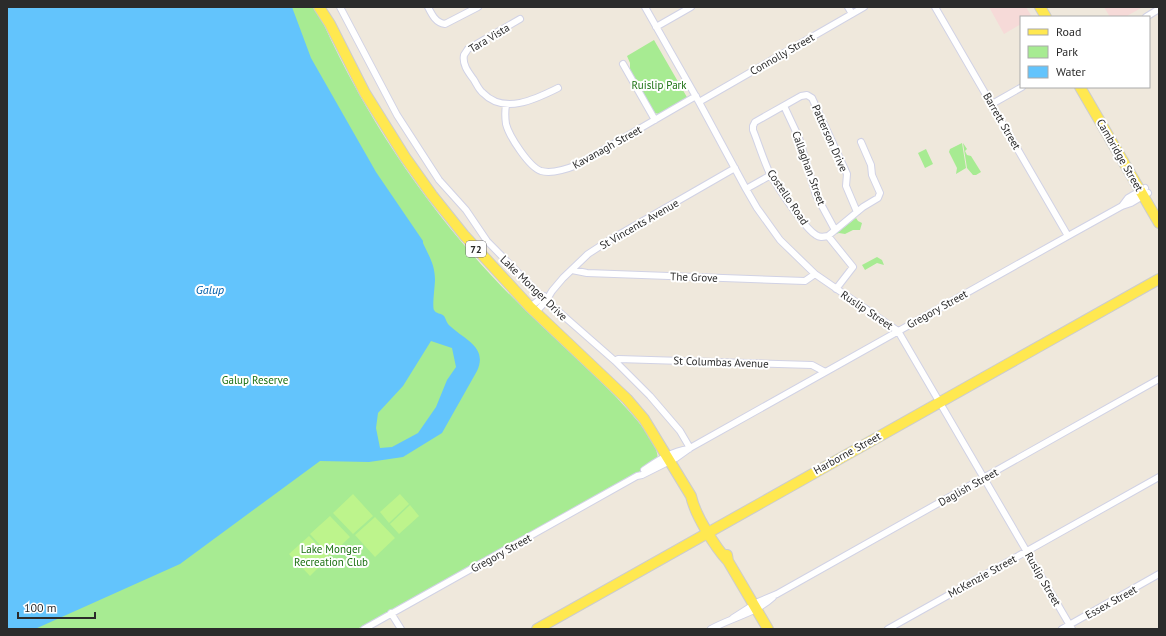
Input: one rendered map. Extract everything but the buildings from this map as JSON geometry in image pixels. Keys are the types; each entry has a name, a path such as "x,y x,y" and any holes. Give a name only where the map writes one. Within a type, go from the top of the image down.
{"main road":[{"name":"Lake Monger Drive","path":"319,7 330,24 365,93 414,170 432,195 464,235 533,310 627,399 644,419 668,459"},
{"name":"Lake Monger Drive","path":"326,7 330,24"},
{"path":"1034,7 1039,16"},
{"path":"1040,7 1045,16"},
{"name":"Cambridge Street","path":"1081,88 1144,192 1159,212"},
{"name":"Cambridge Street","path":"1088,88 1144,192 1159,223"},
{"name":"Harborne Street","path":"537,629 829,468 1159,279"},
{"name":"Harborne Street","path":"941,404 1159,285"},
{"name":"72","path":"668,459 691,496 693,506 712,533 720,552 728,561 768,629"},
{"name":"Harborne Street","path":"546,629 712,533"}],"street":[{"name":"Lake Monger Drive","path":"340,7 397,115 439,180 466,210 487,241 544,299 615,361 650,396 680,431 690,448"},
{"path":"428,7 436,20 440,23 446,24 478,7"},
{"name":"Ruslip Street","path":"645,7 698,99 757,208 780,240 815,274 898,331 1071,627"},
{"path":"656,27 691,7"},
{"path":"848,7 852,14"},
{"name":"Connolly Street","path":"698,99 864,7"},
{"name":"Barrett Street","path":"935,7 1068,236"},
{"path":"1148,16 1159,9"},
{"name":"Tara Vista","path":"506,105 489,98 482,93 464,64 463,57 464,53 468,49 520,20"},
{"path":"623,64 655,120"},
{"path":"506,105 533,100 558,88"},
{"path":"992,104 1020,88"},
{"name":"Patterson Drive","path":"784,106 802,96 807,95 812,98 847,174 846,186 857,212"},
{"name":"Kavanagh Street","path":"506,105 506,119 510,133 530,164 543,171 565,169 577,164 655,120 698,99"},
{"name":"Costello Road","path":"784,106 755,122 753,130 771,175 793,208 806,225 818,236 828,236"},
{"name":"Callaghan Street","path":"784,106 799,138 816,194 835,230"},
{"path":"836,289 853,267 828,236 857,212 878,198 880,193 872,175 871,165 861,142"},
{"name":"St Vincents Avenue","path":"533,310 588,254 735,168"},
{"path":"746,189 771,175"},
{"name":"Gregory Street","path":"364,629 642,475 668,459 682,455 690,448 898,331 1122,206 1131,203 1144,192"},
{"name":"The Grove","path":"572,270 587,273 805,281 815,274"},
{"name":"St Columbas Avenue","path":"615,361 618,358 812,366 826,372"},
{"name":"Daglish Street","path":"711,629 755,606 768,602 777,594 1159,379"},
{"name":"McKenzie Street","path":"888,629 1159,477"},
{"name":"Essex Street","path":"1062,629 1071,627 1159,574"},
{"path":"391,613 401,629"}],"shaded area":[{"path":"989,7 1026,7 1031,16 1020,16 1020,25 1004,34"},
{"path":"1104,7 1143,7 1127,16 1109,16"}],"green space":[{"name":"Galup","path":"7,7 316,7 336,51 384,136 440,215 471,253 504,288 628,410 645,430 655,447 657,459 636,474 455,576 357,629 7,629"},
{"name":"Ruislip Park","path":"654,40 688,99 659,114 652,110 630,71 630,63 627,56"},
{"path":"962,143 966,168 956,174 957,168 949,152 950,149"},
{"path":"963,143 967,149 965,151 967,155 971,156 981,172 976,175 973,175 967,168"},
{"path":"926,149 933,164 925,168 918,153"},
{"path":"856,218 862,223 860,230 853,230 845,234 836,234"},
{"path":"877,257 882,260 884,265 877,263 865,270 862,265"},
{"path":"353,494 373,516 353,534 333,513"},
{"path":"400,494 409,504 389,523 380,512"},
{"path":"410,505 419,516 399,534 390,524"},
{"name":"Lake Monger Recreation Club","path":"330,516 350,537 330,556 310,534"},
{"path":"375,517 395,538 375,557 355,535"},
{"path":"309,536 329,557 310,576 289,554"}],"water":[{"name":"Galup","path":"7,7 292,7 311,58 376,172 423,241 434,270 435,280 433,308 436,312 444,316 447,323 468,340 477,350 480,356 480,363 477,371 442,433 403,457 369,462 320,461 180,564 35,629 7,629","holes":["431,341 452,348 456,367 447,380 436,407 418,433 392,447 380,448 376,428 378,413 403,386"]}],"park label":[{"name":"Galup Reserve","path":"255,380"}]}
